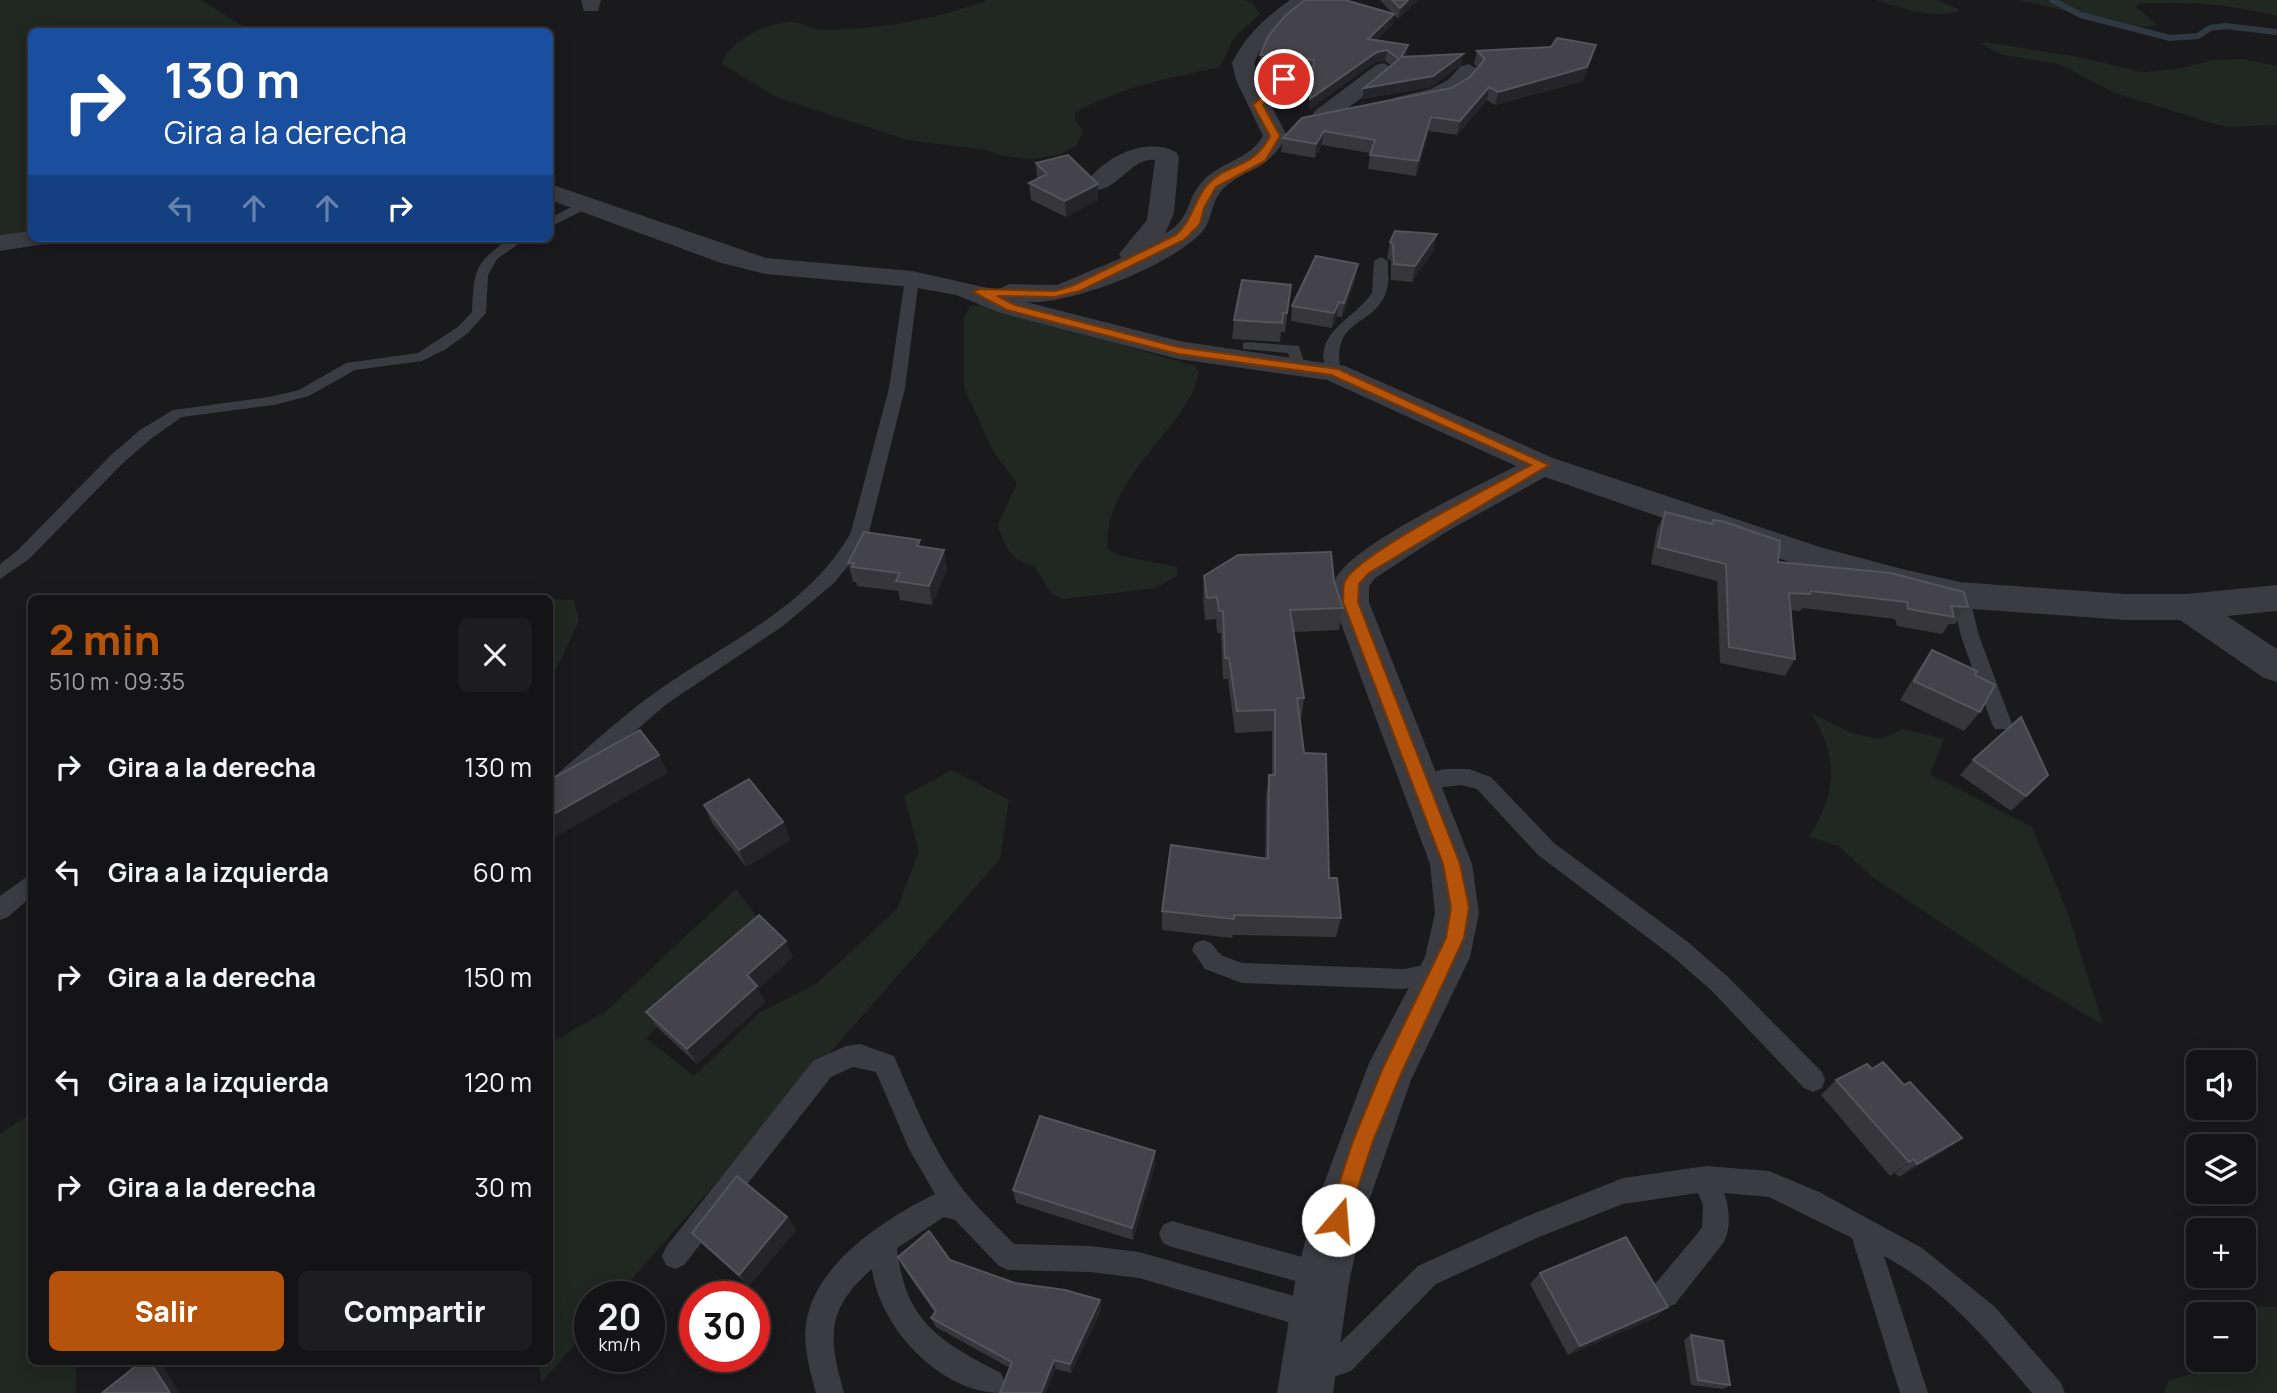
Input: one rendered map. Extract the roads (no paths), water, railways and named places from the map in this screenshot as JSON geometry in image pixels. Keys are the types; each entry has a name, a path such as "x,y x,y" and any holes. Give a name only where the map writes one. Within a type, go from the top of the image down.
{"street":[{"path":"1289,127 1258,105 1243,63 1249,50 1276,19 1303,0"},
{"path":"1324,115 1384,70"},
{"path":"553,193 766,266 912,279 979,292 1055,294 1076,289 1180,237 1195,224 1199,208 1212,185 1261,159 1289,127 1324,115 1439,95 1457,84 1469,71"},
{"path":"1258,105 1284,79"},
{"path":"1098,184 1142,153 1162,153 1167,157 1163,179 1163,218 1153,236 1125,264"},
{"path":"0,243 28,239"},
{"path":"979,292 1011,307 1178,350 1334,372 1542,465 1813,557 1902,583 1960,595 2053,603 2187,607 2277,598"},
{"path":"1307,1382 1329,1246 1363,1141 1402,1046 1441,972 1455,938 1460,907 1458,887 1351,602 1351,583 1363,569 1434,524 1542,465"},
{"path":"2187,607 2277,668"}],"lane":[{"path":"553,221 583,205"},
{"path":"0,573 23,555 81,492 117,459 146,434 178,413 269,402 304,393 351,366 422,357 441,346 463,330 479,313 481,275 492,256 514,242"},
{"path":"1334,372 1329,359 1332,344 1344,325 1379,294 1383,280 1381,261"},
{"path":"553,789 661,698 777,621 828,579 847,556 860,532 897,388 912,279"},
{"path":"1248,346 1294,349 1298,365"},
{"path":"1960,595 1970,636 2002,724"},
{"path":"1420,782 1450,776 1474,777 1484,783 1546,849 1680,948 1720,984 1813,1080"},
{"path":"0,910 28,886"},
{"path":"1203,950 1213,962 1241,973 1404,979 1441,972"},
{"path":"675,1256 822,1069 846,1055 868,1055 885,1064 914,1136 936,1177 1008,1257 1090,1259 1139,1265 1320,1296"},
{"path":"1665,1294 1715,1233 1716,1205 1706,1179"},
{"path":"1307,1382 1341,1361 1427,1275 1532,1227 1623,1191 1706,1179 1769,1184 1862,1228 1913,1257 1985,1317 2052,1393"},
{"path":"830,1393 820,1354 822,1312 841,1280 918,1217 942,1204 962,1209"},
{"path":"1862,1228 1914,1393"},
{"path":"1172,1234 1320,1296"},
{"path":"883,1245 890,1293 911,1328 944,1360 991,1383"}],"waterway":[{"path":"2052,0 2081,15 2170,38 2198,36 2210,28 2225,26 2277,32"}]}
